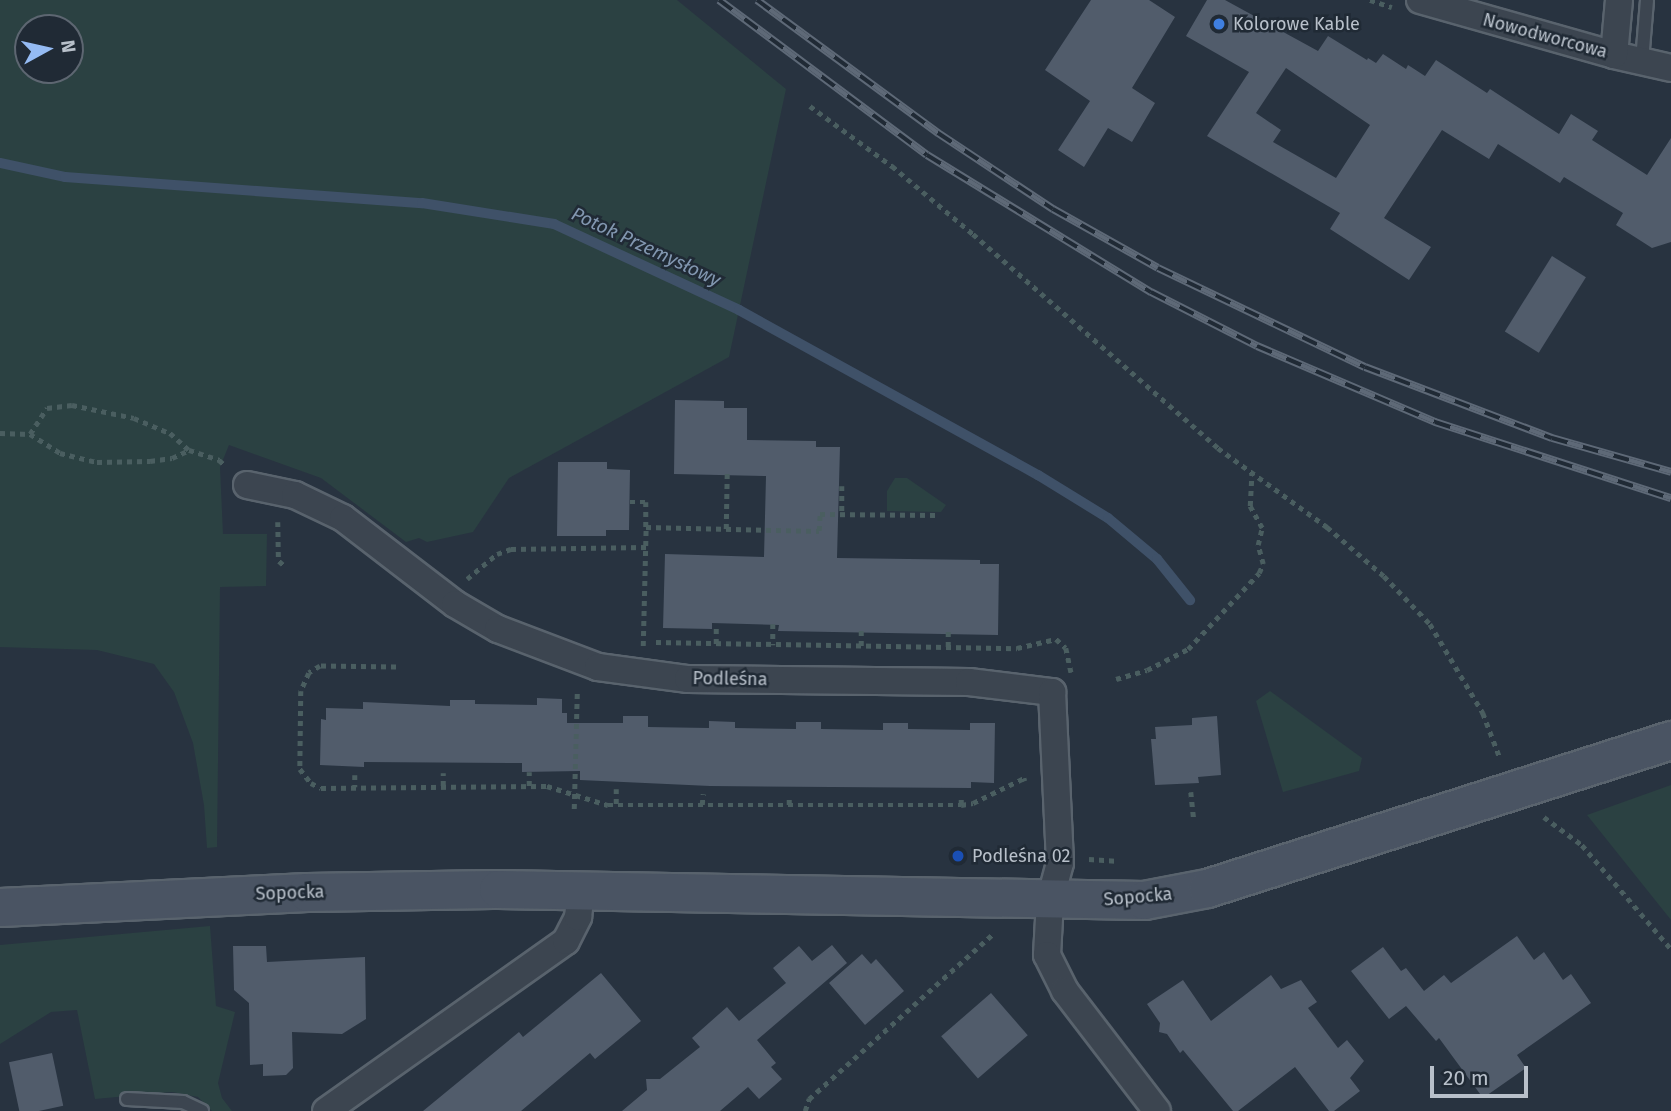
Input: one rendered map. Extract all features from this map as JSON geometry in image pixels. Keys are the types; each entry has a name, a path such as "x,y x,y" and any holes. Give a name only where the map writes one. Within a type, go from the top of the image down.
{"main road":[{"name":"Sopocka","path":"0,907 307,892 581,891 1050,901 1144,900 1207,888 1671,740"}],"street":[{"name":"Nowodworcowa","path":"1420,0 1614,55 1671,68"},
{"path":"1614,55 1619,0"},
{"name":"Podleśna","path":"247,485 295,495 343,518 447,597 498,629 598,667 688,679 970,682 1052,692 1060,863 1050,901"},
{"path":"326,1111 566,941 578,918 581,891"},
{"path":"1050,901 1047,955 1056,975 1157,1111"}],"lane":[{"path":"1642,61 1647,0"},
{"path":"127,1099 183,1102 202,1111"}],"path":[{"path":"810,106 902,175 1217,448 1327,527 1384,576 1430,624 1483,713 1513,791"},
{"path":"30,434 47,408 72,405 134,418 170,433 188,450 219,460 247,485"},
{"path":"0,433 30,434 60,453 97,461 150,461 172,458 188,450"},
{"path":"726,529 727,469"},
{"path":"1116,679 1147,670 1188,649 1259,573 1263,564 1258,545 1262,528 1250,506 1252,473"},
{"path":"842,486 842,514"},
{"path":"630,502 646,502 643,675"},
{"path":"646,527 819,531 820,512 938,515"},
{"path":"279,543 279,561 286,567"},
{"path":"447,597 486,562 511,550 646,547"},
{"path":"716,624 716,644"},
{"path":"773,624 773,645"},
{"path":"861,626 861,646"},
{"path":"643,642 946,647 948,627"},
{"path":"574,809 578,660"},
{"path":"396,667 320,666 309,673 304,681 300,769 304,778 321,788 560,788 594,801 616,804 961,806 999,792 1024,778 1028,791"},
{"path":"529,772 529,786"},
{"path":"443,773 443,786"},
{"path":"355,775 355,788"},
{"path":"616,789 616,804"},
{"path":"1191,792 1194,821"},
{"path":"702,805 703,794"},
{"path":"789,795 789,805"},
{"path":"873,805 874,796"},
{"path":"961,796 961,806"},
{"path":"1540,814 1582,845 1671,949"},
{"path":"805,1111 809,1099 1001,927"}],"green space":[{"path":"0,0 677,0 786,89 729,357 509,478 473,532 427,542 419,538 406,542 321,478 229,445 220,467 223,534 267,534 266,586 220,587 217,847 207,848 204,805 193,743 174,692 154,664 97,650 0,647"},
{"path":"895,478 907,478 946,505 941,512 887,511 887,491"},
{"path":"1270,691 1362,758 1359,771 1283,792 1256,701"},
{"path":"1671,785 1671,920 1587,815"},
{"path":"210,926 216,1006 235,1012 218,1083 222,1098 232,1111 212,1111 198,1097 172,1092 95,1099 77,1010 51,1012 0,1044 0,945"}],"building":[{"path":"1091,0 1149,0 1175,17 1132,88 1155,103 1132,142 1108,128 1084,167 1058,150 1090,101 1045,70"},
{"path":"1207,0 1225,0 1318,51 1328,36 1367,60 1368,58 1376,63 1383,54 1406,69 1408,65 1425,76 1436,60 1487,93 1490,89 1559,134 1571,114 1598,131 1592,140 1647,175 1671,138 1671,242 1652,248 1616,225 1623,213 1564,177 1560,183 1498,144 1489,159 1442,130 1384,218 1431,247 1409,280 1330,229 1340,213 1207,136 1249,72 1186,36","holes":["1286,68 1370,125 1336,178 1273,142 1281,130 1256,113"]},
{"path":"1552,256 1586,277 1539,353 1505,331"},
{"path":"675,400 724,401 724,408 747,408 747,440 816,441 816,447 840,447 837,558 980,560 980,564 999,564 998,635 778,631 779,625 712,623 712,629 663,628 665,554 764,557 766,476 674,474"},
{"path":"558,462 607,462 607,469 630,470 629,530 606,530 606,536 557,536"},
{"path":"537,698 562,699 562,713 567,713 567,723 623,723 623,716 648,716 648,727 709,728 709,721 735,722 735,728 796,729 796,722 821,722 821,729 883,730 883,723 908,723 908,729 970,730 970,723 995,723 994,783 971,782 971,788 710,786 580,780 580,771 522,772 522,763 364,762 364,767 320,765 321,719 326,720 326,708 363,709 363,702 450,706 450,700 475,700 475,704 537,705"},
{"path":"1217,716 1221,775 1198,777 1199,783 1155,785 1151,739 1156,739 1155,727 1192,725 1192,718"},
{"path":"1517,936 1534,960 1544,952 1563,980 1571,974 1591,1003 1517,1055 1526,1068 1483,1098 1439,1038 1436,1041 1406,1006 1389,1019 1351,971 1383,947 1401,971 1406,968 1424,991 1444,975 1451,983"},
{"path":"832,945 847,963 757,1040 776,1063 771,1067 782,1079 759,1099 748,1087 720,1111 622,1111 647,1090 646,1079 660,1079 700,1047 692,1038 727,1007 739,1021 786,983 773,968 799,946 812,961"},
{"path":"233,946 266,946 267,962 365,957 366,1019 342,1034 292,1032 293,1068 286,1075 263,1076 263,1064 250,1065 249,1003 234,990"},
{"path":"862,954 871,964 876,959 904,991 865,1025 829,983"},
{"path":"601,973 641,1021 595,1059 590,1053 521,1111 423,1111 519,1032 523,1037"},
{"path":"1271,975 1281,989 1301,980 1317,1002 1308,1008 1338,1048 1347,1040 1364,1061 1350,1078 1360,1091 1334,1111 1329,1111 1295,1067 1238,1111 1233,1111 1183,1050 1180,1053 1167,1034 1159,1032 1160,1023 1147,1004 1183,980 1211,1021"},
{"path":"991,993 1028,1035 978,1079 941,1036"},
{"path":"52,1053 63,1106 39,1111 19,1111 9,1062"}],"waterway":[{"name":"Potok Przemysłowy","path":"0,163 65,177 422,203 554,224 739,310 1038,475 1108,518 1157,559 1190,600"}],"railway":[{"path":"719,0 927,155 1151,292 1257,346 1435,422 1671,498"},
{"path":"757,0 938,133 1053,209 1158,268 1365,367 1552,438 1671,472"}],"place":[{"name":"Kolorowe Kable","path":"1219,24"},
{"name":"Podleśna 02","path":"958,856"}]}
